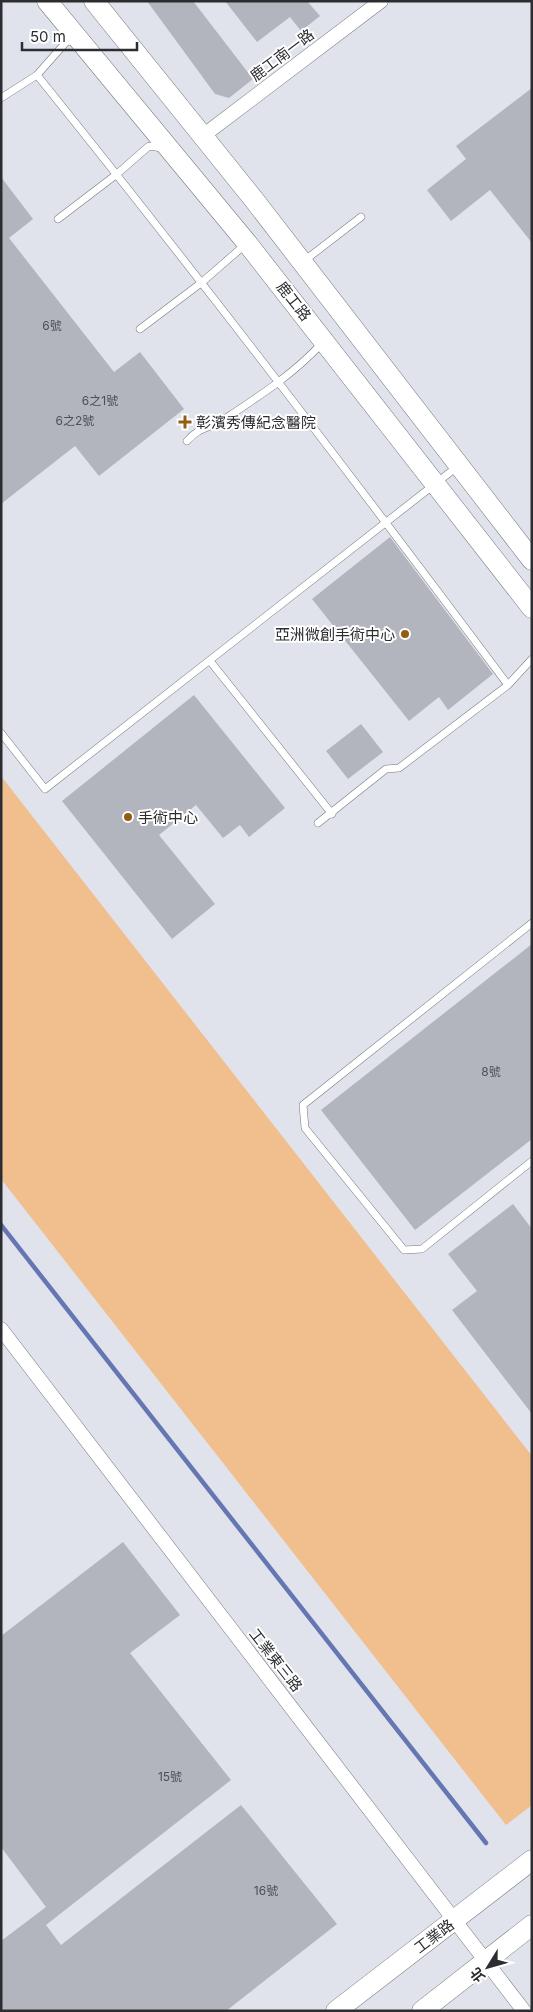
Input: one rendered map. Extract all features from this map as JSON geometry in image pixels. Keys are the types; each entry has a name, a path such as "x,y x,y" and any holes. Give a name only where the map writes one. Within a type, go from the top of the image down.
{"street":[{"name":"鹿工路","path":"47,1 79,42 172,150 325,340 532,608"},
{"name":"鹿工路","path":"94,1 180,110 204,136 532,560"},
{"name":"鹿工南一路","path":"204,136 381,1"},
{"name":"工業東三路","path":"1,1329 524,2011"},
{"name":"工業路","path":"336,2011 532,1860"},
{"path":"422,2011 532,1925"}],"lane":[{"path":"1,98 37,75 67,41 79,42"},
{"path":"37,75 117,174 387,522 508,685"},
{"path":"58,219 117,174 149,146 172,150"},
{"path":"302,263 361,217"},
{"path":"140,329 201,283 247,243"},
{"path":"187,441 195,432 222,420 279,383 313,354 325,340"},
{"path":"1,733 45,789 387,522 434,483 460,465"},
{"path":"318,823 332,814 386,769 398,768 508,685 532,659"},
{"path":"210,661 332,814"},
{"path":"532,923 303,1105 306,1128 404,1250 422,1249 532,1161"}],"shaded area":[{"path":"1,776 532,1456 532,1805 506,1825 1,1179"}],"building":[{"path":"147,1 193,1 253,79 229,98 215,94"},
{"path":"225,1 307,1 320,16 301,31 290,17 257,42"},
{"path":"532,88 532,243 490,190 451,221 427,190 466,159 456,146"},
{"name":"彰濱秀傳紀念醫院","path":"1,177 33,219 9,238 114,372 140,352 184,409 99,476 75,446 1,504"},
{"name":"亞洲微創手術中心","path":"390,537 493,674 448,710 439,697 409,721 312,599"},
{"name":"手術中心","path":"194,695 285,808 249,837 240,825 223,838 196,805 159,835 215,904 172,939 62,801"},
{"path":"361,724 383,752 348,779 326,751"},
{"path":"532,944 532,1139 415,1230 321,1110"},
{"path":"513,1204 532,1229 532,1414 452,1310 477,1291 448,1254"},
{"path":"123,1542 180,1615 130,1653 231,1780 46,1925 61,1945 241,1805 337,1924 226,2011 1,2011 1,1941 46,1907 1,1847 1,1636"}],"waterway":[{"path":"1,1225 486,1843"}],"place":[{"name":"彰濱秀傳紀念醫院","path":"185,422"},
{"name":"亞洲微創手術中心","path":"405,634"},
{"name":"手術中心","path":"128,817"}]}
